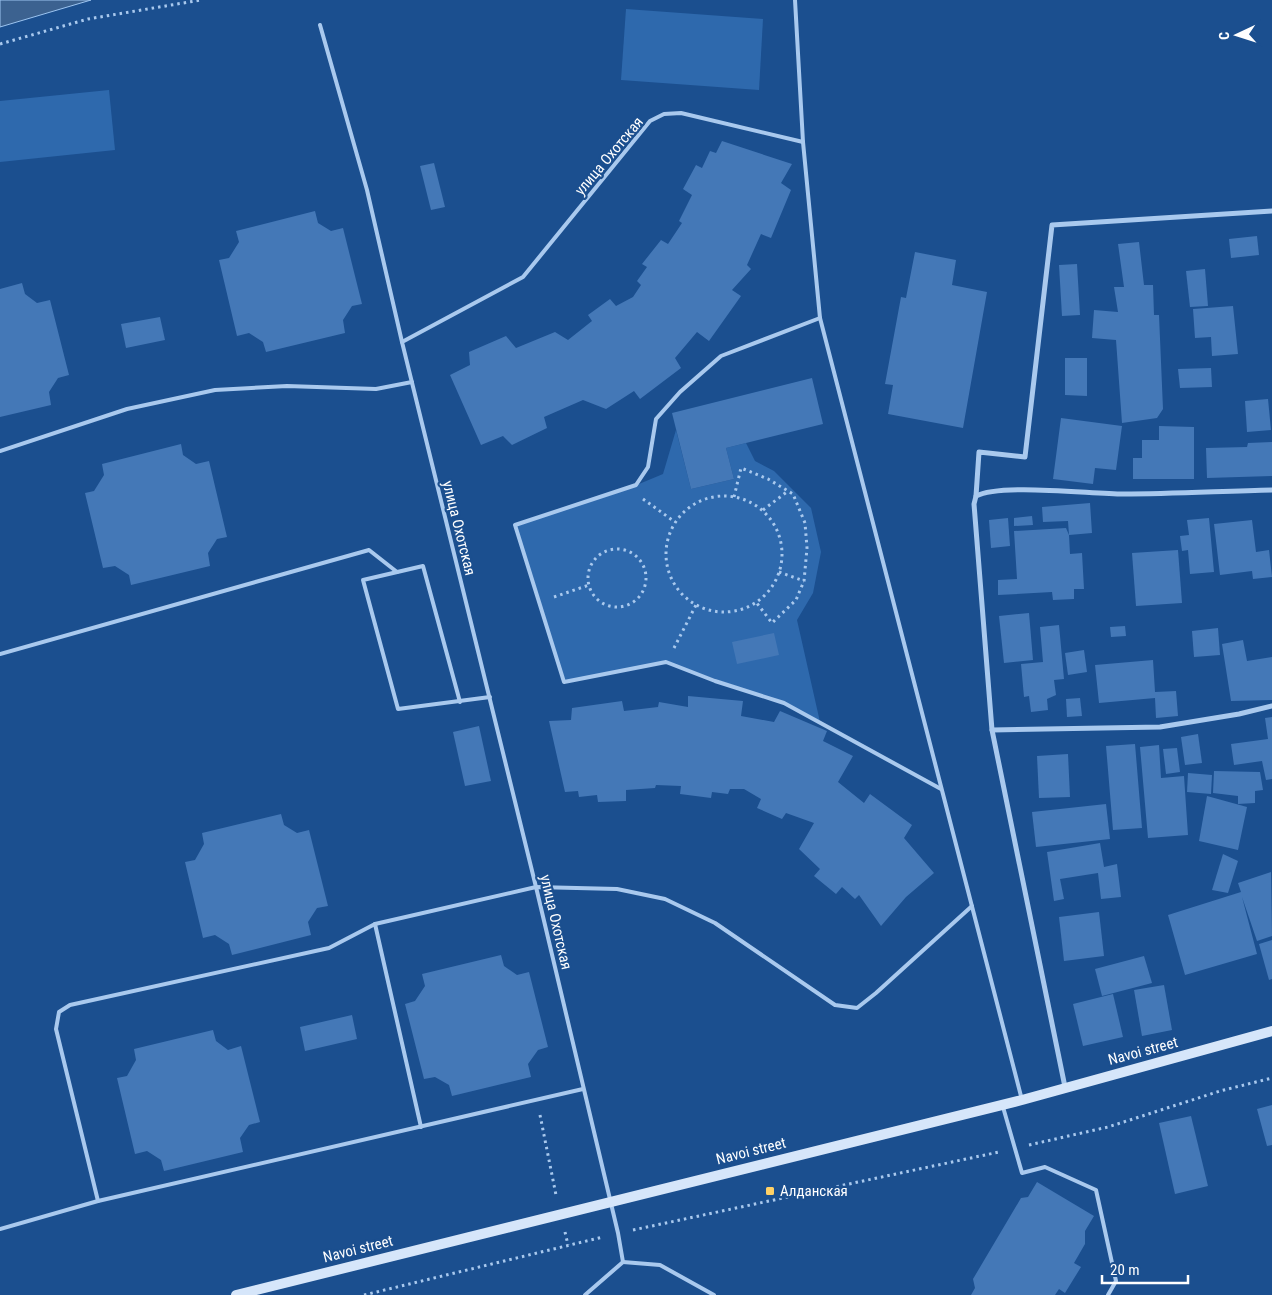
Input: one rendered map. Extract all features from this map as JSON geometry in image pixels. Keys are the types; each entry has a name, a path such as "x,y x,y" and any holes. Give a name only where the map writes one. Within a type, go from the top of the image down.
{"street":[{"path":"1065,1087 992,730 974,504 980,452 1025,457 1052,225 1272,212"},
{"path":"976,496 984,492 1010,490 1124,494 1272,490"},
{"path":"992,730 1160,727 1239,714 1272,706"},
{"name":"Navoi street","path":"236,1295 1022,1100 1272,1031"}],"lane":[{"path":"795,0 802,142 820,318 1022,1100"},
{"path":"320,25 367,190 402,342"},
{"name":"улица Охотская","path":"623,1262 618,1233 536,887 402,342 523,277 650,121 664,114 681,113 802,142"},
{"path":"820,318 721,356 680,392 656,419 648,467 636,485 515,525 564,682 666,662 715,681 784,703 942,789"},
{"path":"0,451 127,410 215,390 287,386 376,389 412,382"},
{"path":"0,654 369,550 397,572"},
{"path":"460,702 423,566 363,580 398,709 460,702 490,697"},
{"path":"98,1201 56,1029 59,1012 70,1005 329,948 375,924 536,887 617,889 665,900 715,923 835,1005 857,1008 972,906"},
{"path":"375,924 421,1127"},
{"path":"0,1229 98,1201 583,1089"},
{"path":"1002,1104 1022,1173 1045,1167 1096,1190 1116,1281 1108,1295"},
{"path":"585,1295 623,1262 660,1265 714,1295"}],"path":[{"path":"0,44 88,18 201,0"},
{"path":"734,497 741,468 768,479 793,494 805,524 807,548 804,581 796,600 772,623 756,602"},
{"path":"627,489 675,522"},
{"path":"763,510 788,491"},
{"path":"726,495 746,500 763,510 776,526 782,545 782,563 776,581 765,596 732,612 713,612 696,605 681,594 671,578 666,560 668,540 675,522 689,507 707,498 726,495"},
{"path":"611,549 629,550 643,563 647,572 643,592 637,600 619,608 609,606 600,601 589,585 590,567 595,558 611,549"},
{"path":"779,572 804,581"},
{"path":"539,603 589,585"},
{"path":"666,662 696,605"},
{"path":"364,1295 618,1233 732,1211 1108,1127 1220,1091 1272,1078"},
{"path":"537,1100 560,1214"}],"shaded area":[{"path":"0,0 91,0 0,27"},
{"path":"626,9 763,19 759,90 621,80"},
{"path":"109,90 115,150 0,162 0,101"},
{"path":"676,430 691,489 734,479 726,448 746,443 755,461 774,471 811,508 821,552 813,593 797,620 820,722 784,703 666,662 564,682 515,525 627,489 663,474"}],"building":[{"path":"722,141 792,164 781,183 791,190 771,238 761,234 747,265 751,269 732,290 741,296 709,341 697,332 675,358 681,368 640,399 634,391 606,409 583,400 544,417 547,428 512,445 503,436 481,445 450,375 470,365 469,352 506,336 516,348 555,332 568,340 592,321 588,315 610,299 616,306 633,297 641,285 637,281 647,267 642,264 661,240 668,244 682,223 679,221 692,195 683,189 696,165 702,168 710,151 716,153"},
{"path":"434,163 445,207 431,210 420,166"},
{"path":"315,211 318,223 331,231 343,228 362,304 352,306 343,320 345,333 266,352 263,342 249,333 237,336 219,260 229,258 239,242 236,231"},
{"path":"1257,236 1259,255 1231,258 1229,239"},
{"path":"1139,242 1144,285 1153,285 1154,315 1159,315 1163,409 1157,418 1122,423 1116,340 1092,338 1094,310 1118,312 1114,287 1124,287 1118,244"},
{"path":"915,252 956,260 952,285 987,292 963,428 888,414 893,385 885,384 901,297 906,298"},
{"path":"1077,264 1080,315 1062,316 1059,265"},
{"path":"1205,269 1208,306 1190,307 1186,271"},
{"path":"22,283 25,294 37,303 50,300 69,375 58,378 49,392 51,405 0,417 0,289"},
{"path":"1233,306 1238,354 1212,356 1211,337 1195,338 1193,309"},
{"path":"160,317 165,340 126,348 121,324"},
{"path":"1065,358 1087,358 1087,396 1065,395"},
{"path":"1211,368 1212,387 1180,388 1178,369"},
{"path":"812,378 823,424 726,448 734,479 691,489 672,413"},
{"path":"1268,399 1271,430 1247,432 1245,401"},
{"path":"1061,418 1122,426 1116,470 1095,468 1093,484 1053,479"},
{"path":"1159,426 1194,427 1194,479 1133,479 1133,458 1142,458 1142,440 1159,440"},
{"path":"1272,442 1272,476 1207,478 1206,448 1247,447 1248,443"},
{"path":"181,444 183,455 196,464 209,461 227,537 217,539 208,553 210,566 131,585 129,575 115,566 103,568 85,493 94,491 104,475 102,464"},
{"path":"1090,503 1092,533 1069,535 1068,521 1043,522 1042,507"},
{"path":"1032,516 1033,525 1014,526 1014,518"},
{"path":"1008,518 1010,546 991,548 989,520"},
{"path":"1209,518 1214,572 1190,574 1188,550 1182,551 1180,536 1189,535 1187,520"},
{"path":"1252,520 1256,552 1269,550 1272,577 1253,579 1252,571 1220,575 1214,524"},
{"path":"1066,528 1069,535 1070,554 1082,553 1084,589 1074,589 1074,599 1053,600 1052,592 998,595 998,580 1017,579 1014,531"},
{"path":"1178,550 1182,603 1136,606 1132,553"},
{"path":"1029,613 1033,660 1004,663 999,616"},
{"path":"1059,625 1064,679 1054,680 1056,695 1047,699 1048,710 1031,712 1029,696 1024,697 1021,664 1043,662 1040,627"},
{"path":"1125,626 1126,636 1111,637 1110,627"},
{"path":"1218,628 1220,655 1194,657 1192,631"},
{"path":"774,633 779,655 737,664 732,642"},
{"path":"1243,640 1247,661 1272,657 1272,700 1231,701 1222,644"},
{"path":"1084,650 1087,672 1068,675 1065,653"},
{"path":"1153,660 1155,692 1176,691 1178,716 1156,718 1155,698 1099,703 1095,665"},
{"path":"688,696 743,701 741,716 774,722 780,711 827,731 823,741 853,756 838,782 864,803 870,794 912,825 904,838 934,873 906,897 881,926 859,895 855,899 842,887 836,894 814,876 820,869 799,849 814,823 786,813 782,819 757,808 761,799 744,789 730,789 728,794 712,792 711,798 680,794 681,786 656,785 655,788 626,790 626,801 598,802 597,795 579,797 578,791 565,792 549,721 571,720 572,708 622,701 624,711 658,707 659,702 688,707"},
{"path":"1080,698 1082,716 1067,717 1066,699"},
{"path":"1272,717 1272,779 1266,780 1262,761 1234,765 1231,744 1268,739 1265,718"},
{"path":"479,726 491,781 465,786 453,732"},
{"path":"1198,734 1202,763 1185,765 1181,737"},
{"path":"1135,744 1142,828 1113,830 1106,746"},
{"path":"1159,745 1161,778 1184,776 1188,835 1148,838 1140,747"},
{"path":"1177,748 1180,772 1166,774 1163,749"},
{"path":"1068,754 1070,797 1039,798 1037,756"},
{"path":"1214,771 1260,772 1263,790 1255,791 1255,803 1238,804 1238,796 1213,793"},
{"path":"1188,773 1212,775 1211,794 1187,792"},
{"path":"1207,796 1247,807 1238,850 1199,841"},
{"path":"1106,804 1110,839 1036,847 1032,812"},
{"path":"281,814 284,825 297,833 309,830 328,906 317,908 308,922 311,935 232,955 229,944 215,935 203,938 185,862 195,860 204,844 202,833"},
{"path":"1100,843 1104,867 1117,864 1121,897 1101,899 1098,873 1060,879 1064,899 1054,901 1047,852"},
{"path":"1223,854 1238,861 1228,893 1212,890"},
{"path":"1271,872 1272,936 1257,941 1242,897 1257,954 1185,975 1168,915 1241,892 1238,883"},
{"path":"1099,912 1104,956 1064,961 1059,917"},
{"path":"1272,940 1272,979 1269,980 1259,944"},
{"path":"501,955 504,966 517,975 529,972 548,1047 538,1050 528,1064 531,1077 452,1096 449,1085 435,1077 424,1079 405,1004 415,1001 425,986 422,974"},
{"path":"1144,956 1152,983 1102,996 1095,969"},
{"path":"1164,985 1172,1030 1142,1036 1134,990"},
{"path":"1113,994 1123,1037 1083,1046 1073,1004"},
{"path":"352,1015 357,1039 305,1051 300,1027"},
{"path":"213,1030 216,1041 228,1050 241,1046 260,1122 249,1125 240,1138 243,1152 164,1171 161,1160 147,1151 135,1154 117,1078 127,1076 136,1060 134,1049"},
{"path":"1272,1105 1272,1145 1267,1146 1257,1109"},
{"path":"1191,1116 1208,1186 1175,1194 1159,1123"},
{"path":"1037,1182 1094,1216 1085,1231 1085,1244 1074,1263 1081,1267 1065,1293 1059,1289 1055,1295 971,1295 975,1288 973,1279 1021,1198 1028,1197"}],"place":[{"name":"Алданская","path":"770,1191"}]}
